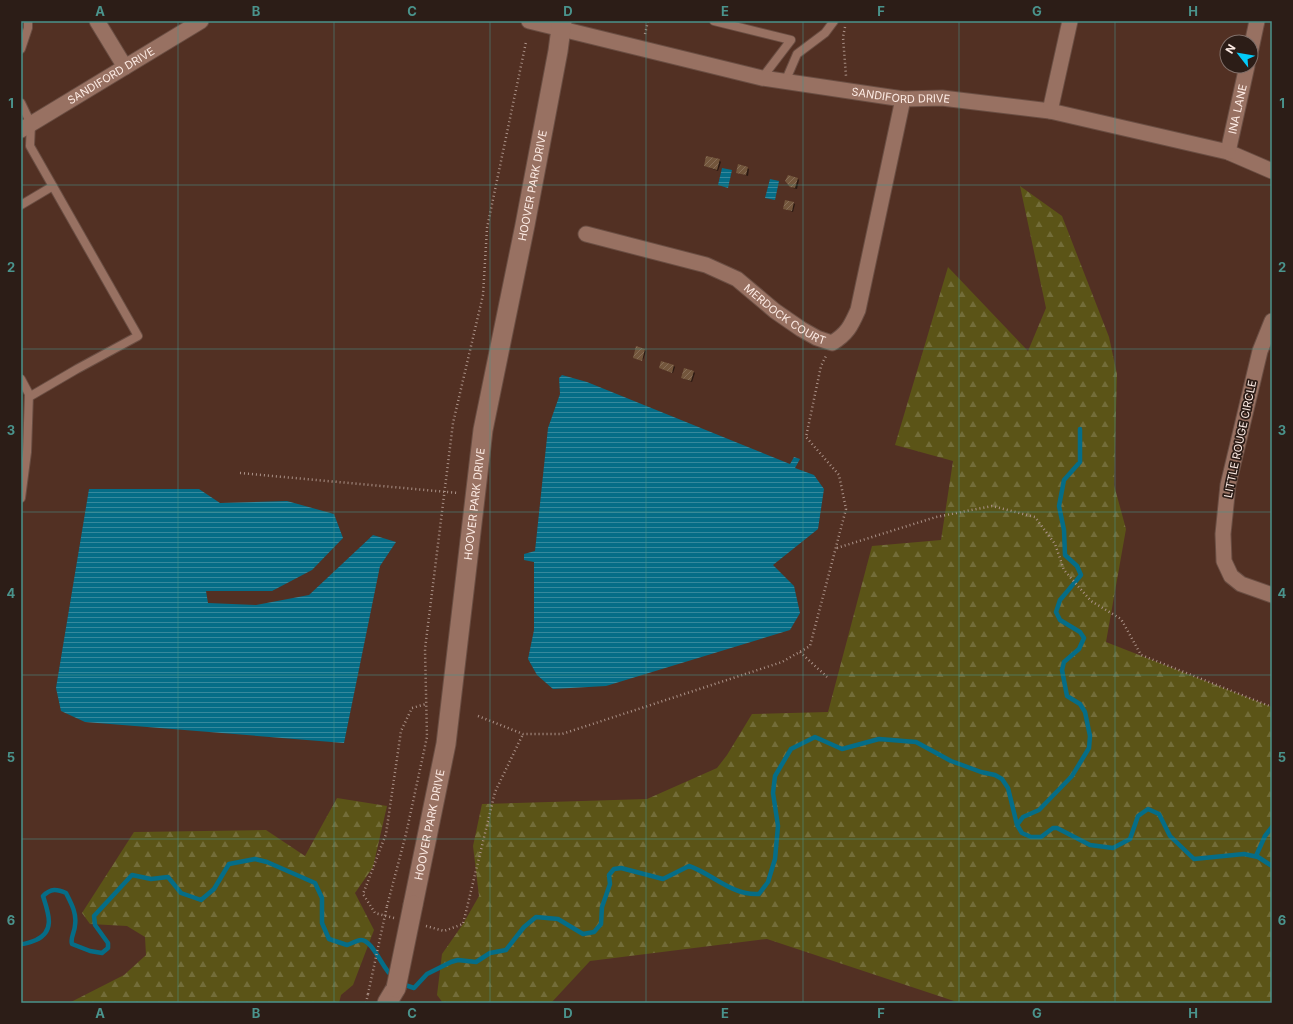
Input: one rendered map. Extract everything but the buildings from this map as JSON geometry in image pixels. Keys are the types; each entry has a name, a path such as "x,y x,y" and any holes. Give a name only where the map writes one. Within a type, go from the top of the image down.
{"street":[{"path":"97,21 125,67"},
{"name":"SANDIFORD DRIVE","path":"26,127 201,21"},
{"name":"SANDIFORD DRIVE","path":"528,21 562,25 762,78 785,82 903,99 942,98 1050,111 1228,152 1272,171"},
{"path":"1050,111 1070,21"},
{"path":"1254,34 1257,21"},
{"name":"HOOVER PARK DRIVE","path":"393,998 446,744 483,430 526,217 562,25"},
{"name":"INA LANE","path":"1228,152 1245,74"},
{"name":"MERDOCK COURT","path":"586,234 706,265 737,279 776,311 801,329 817,338 832,343 841,338 851,326 858,310 903,99"},
{"name":"LITTLE ROUGE CIRCLE","path":"1272,321 1266,353 1228,485 1222,534 1224,561 1231,576 1241,584 1272,595"}],"lane":[{"path":"21,49 28,28 28,21"},
{"path":"714,21 791,40 762,78"},
{"path":"785,82 798,54 825,33 834,21"},
{"path":"21,103 30,146 138,336 77,368 29,401 21,410"},
{"path":"21,205 53,186"},
{"path":"21,379 29,394 27,452 21,498"}],"path":[{"path":"846,21 843,37 847,91"},
{"path":"366,1003 406,834 427,737 425,649 453,423 483,295 487,228 526,42"},
{"path":"478,716 523,734 562,734 782,662 810,646 846,509 839,475 806,437 821,366 832,343"},
{"path":"240,473 475,495"},
{"path":"836,548 936,518 992,506 1035,517 1055,544 1064,570 1091,602 1121,619 1140,655 1272,707"},
{"path":"800,652 827,677"}],"green space":[{"path":"1020,186 1062,216 1109,337 1117,374 1114,485 1126,529 1106,642 1272,707 1272,1003 960,1003 767,939 590,961 551,1003 443,1003 437,995 442,954 463,924 479,896 473,846 482,804 647,799 717,768 727,755 752,714 828,712 872,546 941,540 953,461 895,445 948,267 1028,351 1046,308"},
{"path":"337,798 387,806 373,867 355,893 374,930 353,985 341,995 339,1003 69,1003 124,975 146,955 145,937 127,926 90,924 82,913 134,832 266,830 305,856"}],"water":[{"path":"722,168 732,170 728,188 718,185"},
{"path":"770,179 779,181 775,200 765,198"},
{"path":"562,375 587,382 790,464 794,457 800,459 795,468 814,475 824,489 818,529 773,565 794,586 800,613 790,630 606,686 553,689 537,675 528,659 534,630 534,562 524,560 524,554 535,551 548,428 560,394 559,378"},
{"path":"89,489 199,489 220,503 287,501 334,514 343,538 312,570 272,591 206,591 208,603 256,605 309,595 373,535 396,542 380,566 344,743 85,722 61,711 56,688"}],"waterway":[{"path":"1017,825 1023,817 1039,810 1072,776 1089,748 1090,736 1085,712 1080,704 1067,696 1062,670 1064,662 1079,649 1084,638 1080,632 1060,620 1056,612 1060,600 1081,575 1077,566 1065,555 1064,530 1059,506 1064,480 1080,462 1080,429"},
{"path":"402,984 414,988 427,974 451,962 458,960 476,962 490,953 506,950 524,927 536,917 558,919 583,934 594,932 601,924 602,907 610,884 609,875 614,869 621,868 663,879 689,866 740,892 759,894 768,882 775,859 778,826 773,793 775,776 791,749 815,737 842,749 879,739 916,742 951,761 981,772 995,775 1002,779 1008,788 1017,825 1022,833 1031,837 1041,837 1053,828 1057,828 1090,845 1113,848 1130,839 1138,816 1148,809 1159,814 1170,836 1194,859 1244,854 1258,857 1272,866"},
{"path":"1256,856 1265,836 1272,827"},
{"path":"21,944 36,940 46,932 49,921 43,896 51,890 66,893 73,908 75,928 72,944 90,951 102,953 108,948 108,943 95,925 94,916 132,875 151,879 168,877 181,893 201,900 214,889 229,864 255,859 267,862 315,883 322,898 322,923 329,939 347,945 359,940 365,941 374,950 385,968 393,977"}]}
